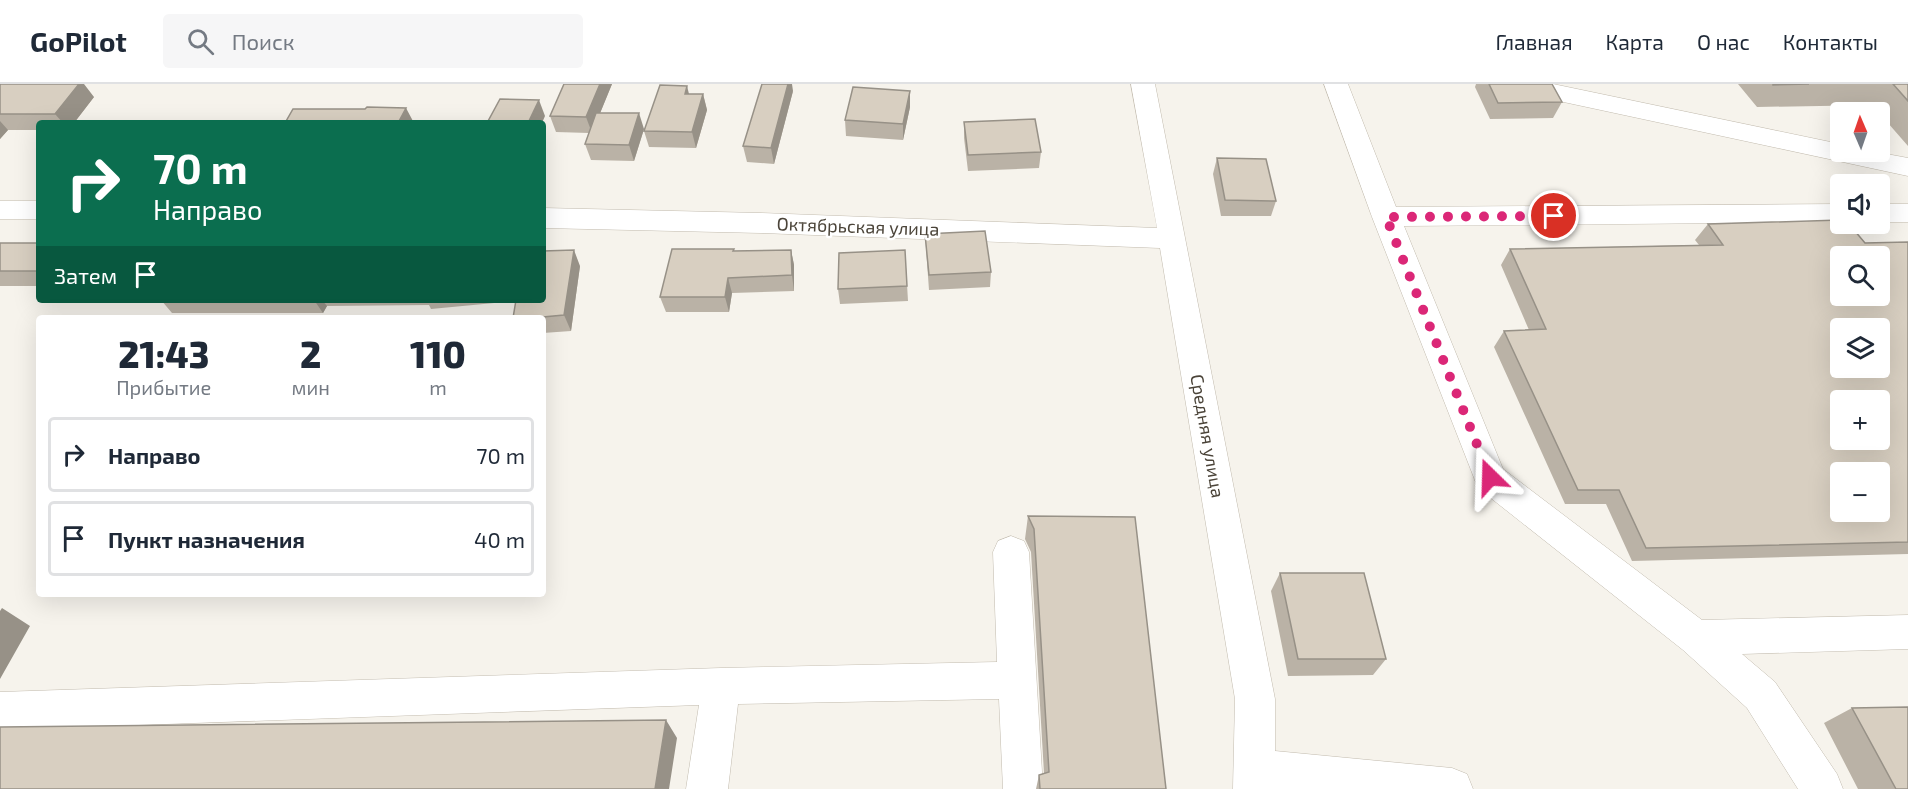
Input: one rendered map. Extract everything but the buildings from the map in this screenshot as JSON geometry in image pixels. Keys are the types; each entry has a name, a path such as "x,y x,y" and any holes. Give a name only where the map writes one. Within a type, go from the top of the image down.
{"street":[{"name":"Средняя улица","path":"1143,84 1255,699 1254,779"},
{"path":"1336,84 1386,217 1490,477 1696,638 1761,695 1822,789"},
{"path":"1517,84 1908,167"},
{"path":"0,210 36,210"},
{"path":"1386,217 1830,213"},
{"path":"1890,213 1908,213"},
{"name":"Октябрьская улица","path":"546,218 761,223 1173,239"},
{"path":"1011,552 1023,788"},
{"path":"1696,638 1908,632"},
{"path":"0,711 721,686 1017,680"},
{"path":"707,789 721,686"},
{"path":"1254,779 1452,789"}],"route":[{"path":"1490,477 1386,217 1554,216"}]}
